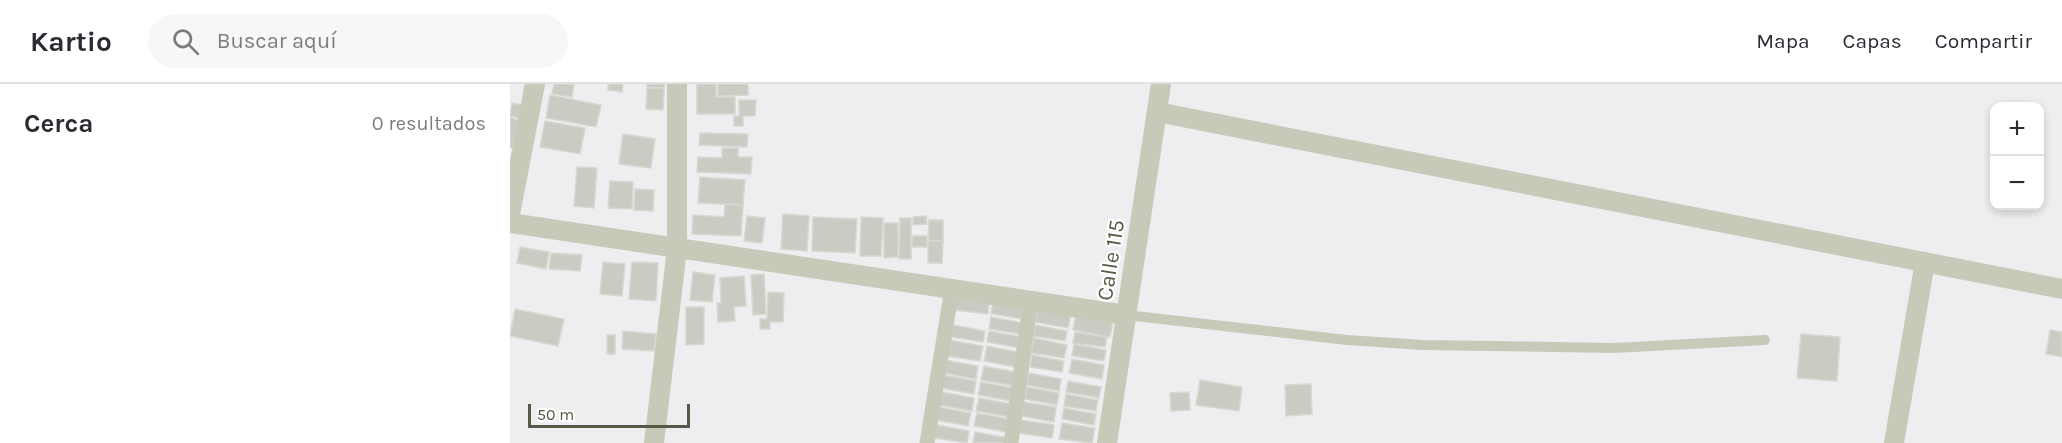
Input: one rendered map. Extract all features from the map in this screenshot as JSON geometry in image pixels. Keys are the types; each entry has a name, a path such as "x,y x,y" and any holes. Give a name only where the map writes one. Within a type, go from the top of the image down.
{"street":[{"path":"510,214 535,84"},
{"path":"654,443 677,249 677,84"},
{"name":"Calle 115","path":"1107,443 1161,84"},
{"path":"1157,112 2062,289"},
{"path":"510,223 1126,315"},
{"path":"1894,443 1925,262"},
{"path":"927,443 952,288"},
{"path":"1011,443 1031,299"}],"lane":[{"path":"1126,315 1347,340 1423,345 1614,348 1765,340"}],"building":[{"path":"554,84 574,84 572,97 552,94"},
{"path":"608,84 623,84 622,92 608,90"},
{"path":"647,84 665,84 664,88 647,87"},
{"path":"697,84 716,84 716,97 735,97 735,114 697,114"},
{"path":"718,84 748,84 748,95 718,96"},
{"path":"647,88 664,88 663,110 646,109"},
{"path":"550,95 601,105 596,127 546,118"},
{"path":"739,100 756,100 755,116 743,116 743,126 734,126 734,116 739,116"},
{"path":"512,103 522,105 519,118 510,116"},
{"path":"510,118 519,120 513,148 510,147"},
{"path":"545,121 585,128 580,154 540,147"},
{"path":"700,133 748,134 747,147 699,145"},
{"path":"623,134 655,139 651,168 619,164"},
{"path":"722,148 738,148 738,157 752,157 751,174 697,172 698,157 722,158"},
{"path":"577,167 597,168 594,208 574,206"},
{"path":"700,177 745,180 743,205 698,203"},
{"path":"610,181 633,182 632,209 608,208"},
{"path":"635,189 654,190 653,211 634,210"},
{"path":"725,204 743,205 741,236 692,234 693,215 724,217"},
{"path":"783,214 809,216 807,251 781,249"},
{"path":"747,216 765,218 762,243 744,241"},
{"path":"926,216 927,224 913,225 913,217"},
{"path":"813,217 857,219 855,253 812,251"},
{"path":"861,217 883,218 881,256 860,256"},
{"path":"900,218 911,218 911,259 899,259"},
{"path":"929,220 943,220 943,241 928,241"},
{"path":"884,223 898,223 898,257 884,258"},
{"path":"913,236 927,236 927,247 912,247"},
{"path":"928,241 943,241 942,263 928,263"},
{"path":"520,247 549,252 546,269 517,263"},
{"path":"551,253 582,255 580,271 549,269"},
{"path":"603,262 625,264 622,296 600,294"},
{"path":"632,262 658,263 656,301 629,299"},
{"path":"693,272 715,275 712,302 690,300"},
{"path":"764,274 766,314 753,315 751,275"},
{"path":"744,276 746,306 734,307 735,321 718,322 717,303 721,303 720,278"},
{"path":"768,292 784,293 783,322 770,322 770,329 760,329 760,319 767,319"},
{"path":"956,296 989,301 988,314 954,310"},
{"path":"993,302 1025,308 1023,319 991,314"},
{"path":"686,307 704,307 704,344 686,345"},
{"path":"1038,308 1071,314 1068,328 1035,322"},
{"path":"515,309 564,319 558,346 510,336"},
{"path":"1076,314 1113,321 1110,337 1073,330"},
{"path":"991,317 1023,323 1021,334 989,329"},
{"path":"953,325 985,331 983,342 951,337"},
{"path":"1035,325 1067,331 1065,341 1033,336"},
{"path":"2050,330 2062,332 2062,357 2046,354"},
{"path":"623,331 656,334 654,351 622,349"},
{"path":"989,331 1022,337 1019,348 987,342"},
{"path":"1075,332 1107,337 1105,347 1073,343"},
{"path":"1801,334 1840,337 1837,381 1797,378"},
{"path":"607,335 615,335 615,354 607,354"},
{"path":"1034,338 1067,345 1064,358 1031,353"},
{"path":"950,340 983,346 980,361 947,356"},
{"path":"1074,344 1106,350 1104,361 1072,356"},
{"path":"987,346 1018,352 1015,367 984,361"},
{"path":"1032,355 1064,361 1062,372 1030,367"},
{"path":"1072,359 1104,365 1102,379 1069,373"},
{"path":"945,360 978,366 976,379 943,373"},
{"path":"984,366 1016,372 1014,386 981,380"},
{"path":"1029,373 1061,379 1059,391 1027,385"},
{"path":"944,375 976,381 974,394 941,388"},
{"path":"1200,380 1242,387 1239,411 1196,405"},
{"path":"1068,381 1101,387 1099,398 1066,392"},
{"path":"981,382 1013,388 1011,401 978,395"},
{"path":"1311,384 1312,414 1286,416 1285,385"},
{"path":"1027,387 1059,393 1057,405 1025,399"},
{"path":"942,392 974,398 972,411 939,405"},
{"path":"1189,392 1190,410 1171,411 1170,393"},
{"path":"1066,394 1098,400 1096,411 1064,406"},
{"path":"979,398 1012,404 1009,417 976,411"},
{"path":"1024,402 1056,407 1054,422 1021,416"},
{"path":"938,407 971,413 968,426 936,420"},
{"path":"1064,408 1096,414 1094,425 1062,419"},
{"path":"977,413 1009,419 1007,432 974,426"},
{"path":"1021,420 1054,425 1052,438 1019,433"},
{"path":"1062,423 1095,428 1092,443 1059,439"},
{"path":"937,425 969,431 967,443 934,438"},
{"path":"975,432 1008,438 1007,443 973,443"}]}
